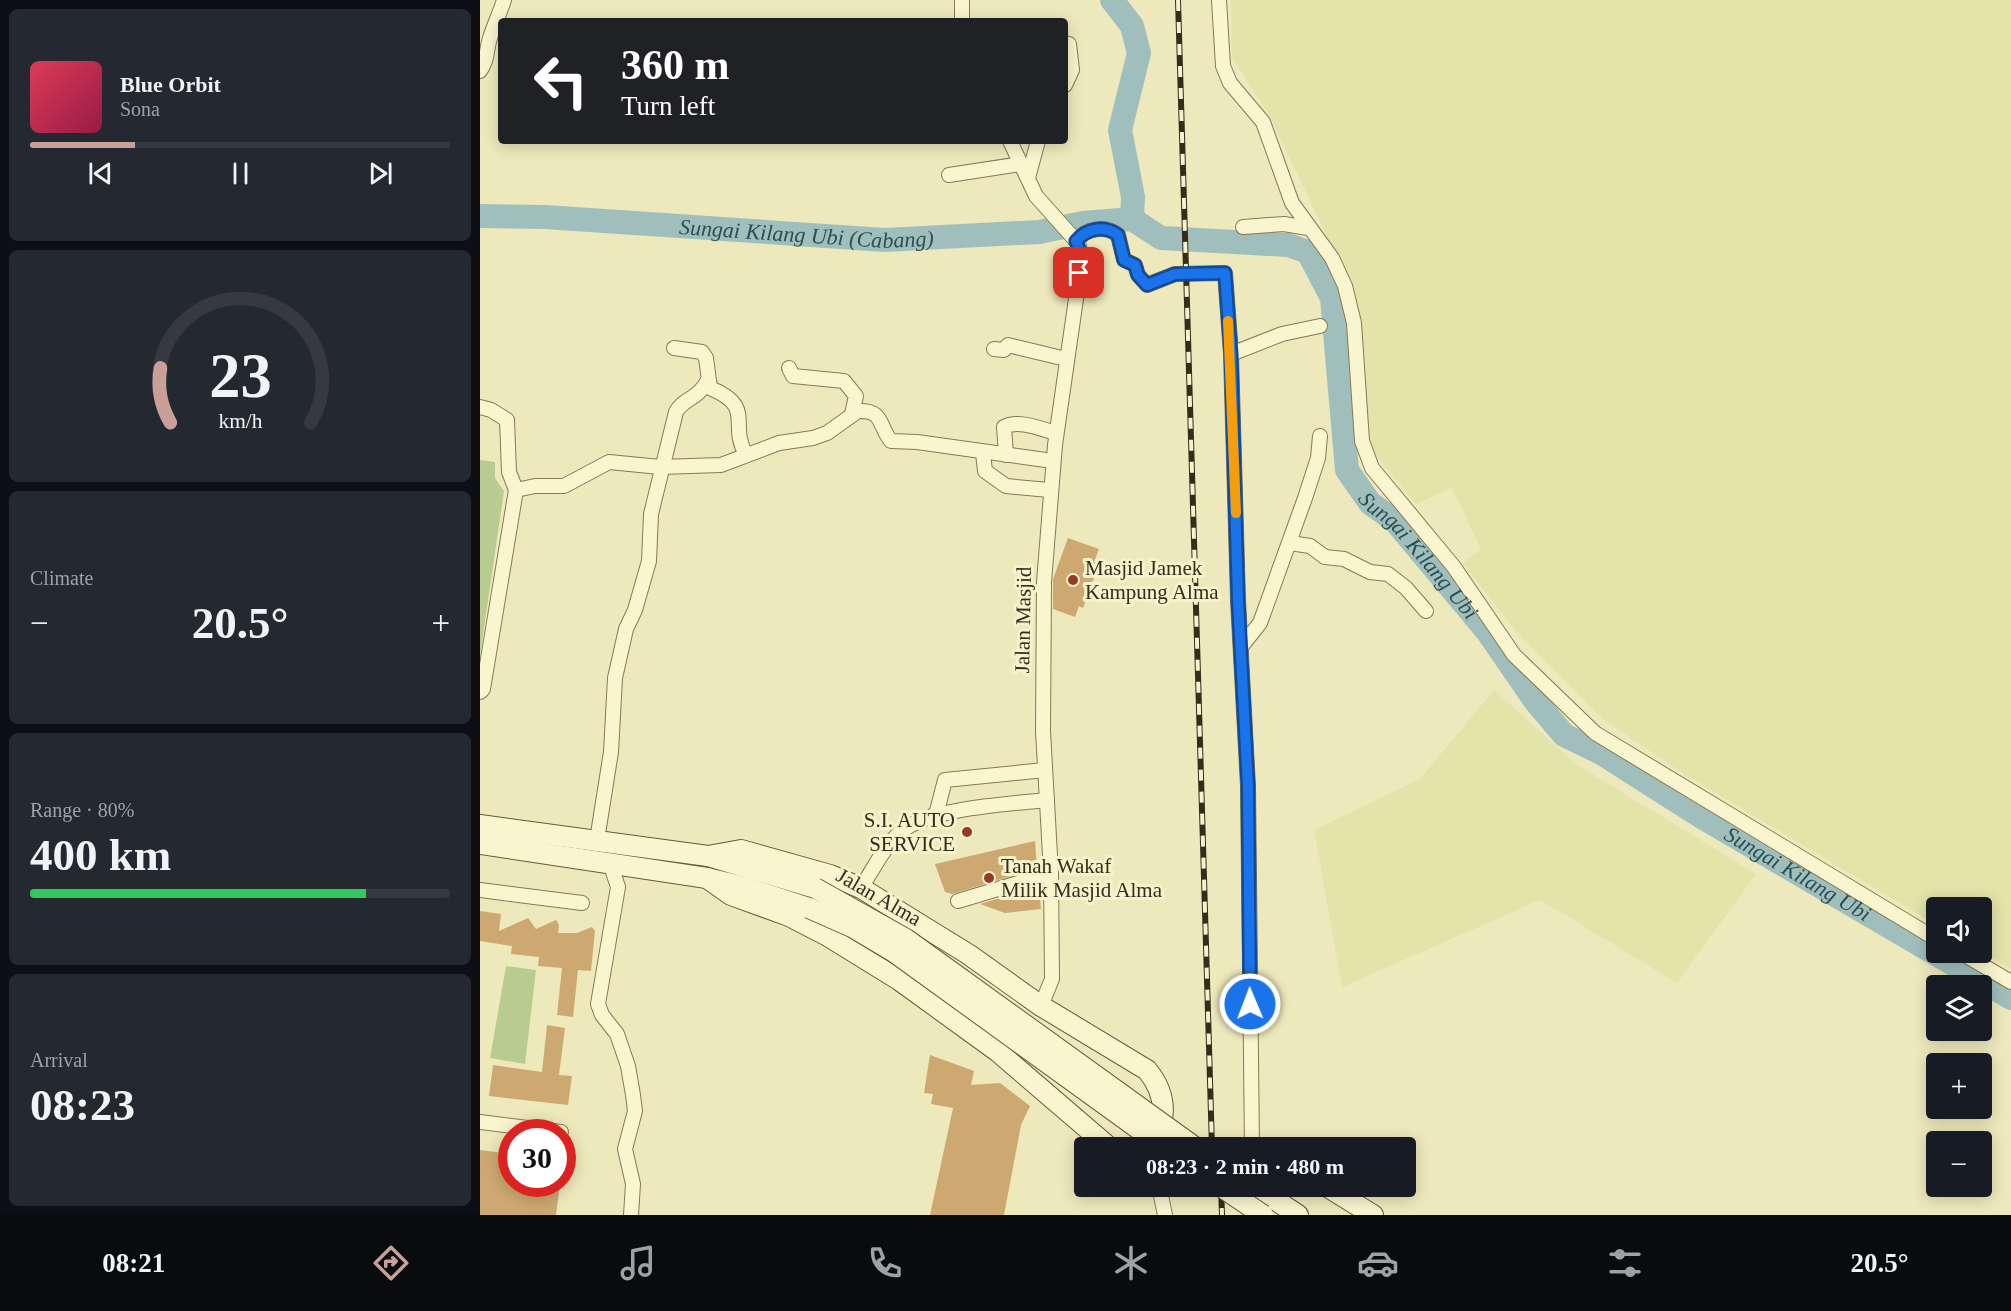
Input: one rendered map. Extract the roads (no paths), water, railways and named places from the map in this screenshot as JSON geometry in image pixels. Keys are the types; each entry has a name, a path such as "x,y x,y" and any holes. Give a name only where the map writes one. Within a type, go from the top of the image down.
{"main road":[{"name":"Jalan Alma","path":"480,825 708,856 814,888 906,939 1181,1137"},
{"name":"Jalan Alma","path":"480,844 707,878 809,908 852,927 894,951 1150,1137"},
{"path":"708,856 741,850 830,875 861,888 968,954 1041,1006 1147,1071 1157,1082 1164,1113 1154,1137"},
{"path":"707,878 731,895 789,916 826,935 899,980 997,1051 1097,1137"},
{"path":"1236,1197 1263,1215"},
{"path":"1249,1197 1252,1215"},
{"path":"1270,1197 1298,1215"},
{"path":"1344,1197 1373,1215"}],"street":[{"path":"480,71 486,63 490,38 504,0"},
{"path":"962,18 963,0"},
{"path":"1219,0 1223,66 1230,83 1263,122 1292,203 1332,258 1345,286 1354,323 1362,441 1365,455 1372,468 1454,567 1514,655 1595,733 1926,933"},
{"path":"1068,79 1072,70 1070,44"},
{"path":"1011,144 1036,196 1074,239 1088,231 1106,229 1115,232 1121,243 1124,260 1135,265 1138,275 1147,285 1175,274 1225,273 1231,354 1248,786 1252,1137"},
{"path":"1028,178 1037,144"},
{"path":"949,175 1021,164"},
{"path":"1243,227 1291,225 1308,228"},
{"name":"Jalan Masjid","path":"1041,1006 1052,979 1051,873 1045,770 1042,630 1049,490 1082,257 1074,239"},
{"path":"1231,354 1282,334 1320,326"},
{"path":"994,349 1004,350 1008,345 1066,359"},
{"path":"674,348 702,352 706,358 710,388 730,397 735,405 740,418 738,434 740,444 746,455"},
{"path":"789,368 793,376 804,379 844,381 856,396 852,414"},
{"path":"597,840 611,752 615,678 626,629 635,610 649,561 651,514 660,467 676,412 680,405 697,397 708,380"},
{"path":"480,407 491,410 507,420 508,472 516,490 490,654 483,689 480,692"},
{"path":"516,490 536,486 564,486 609,462 660,467 721,465 779,443 813,438 827,433 858,411 872,412 881,420 883,432 891,441 917,442 1053,461"},
{"path":"1006,455 1004,427 1007,425 1015,423 1056,433"},
{"path":"1241,647 1260,623 1290,543 1318,458 1320,435"},
{"path":"983,453 985,471 1001,484 1049,490"},
{"path":"1290,543 1310,546 1325,556 1344,560 1370,572 1388,574 1426,611"},
{"path":"932,818 937,811 945,780 1045,770"},
{"path":"861,888 897,836 910,826 932,818 982,808 1047,800"},
{"path":"610,863 618,887 598,1004 602,1015 617,1034 628,1066 633,1095 635,1111 625,1149 633,1184 631,1215"},
{"path":"958,901 1051,873"},
{"path":"480,890 582,903"},
{"path":"1979,963 2011,982"},
{"path":"480,1122 498,1124"},
{"path":"1161,1197 1165,1215"}],"waterway":[{"name":"Sungai Kilang Ubi","path":"1112,0 1132,26 1139,53 1120,130 1133,197 1132,219 1161,238 1288,245 1308,252 1332,298 1347,470 1370,503 1395,521 1487,631 1536,702 1564,735 1601,753 1700,816 2011,998"},
{"name":"Sungai Kilang Ubi (Cabang)","path":"480,216 545,217 885,240 1039,232 1083,223 1132,219"}],"railway":[{"path":"1178,0 1212,1137"},
{"path":"1221,1197 1222,1215"}],"place":[{"name":"Masjid Jamek Kampung Alma","path":"1073,580"},
{"name":"S.I. AUTO SERVICE","path":"967,832"},
{"name":"Tanah Wakaf Milik Masjid Alma","path":"989,878"}]}
